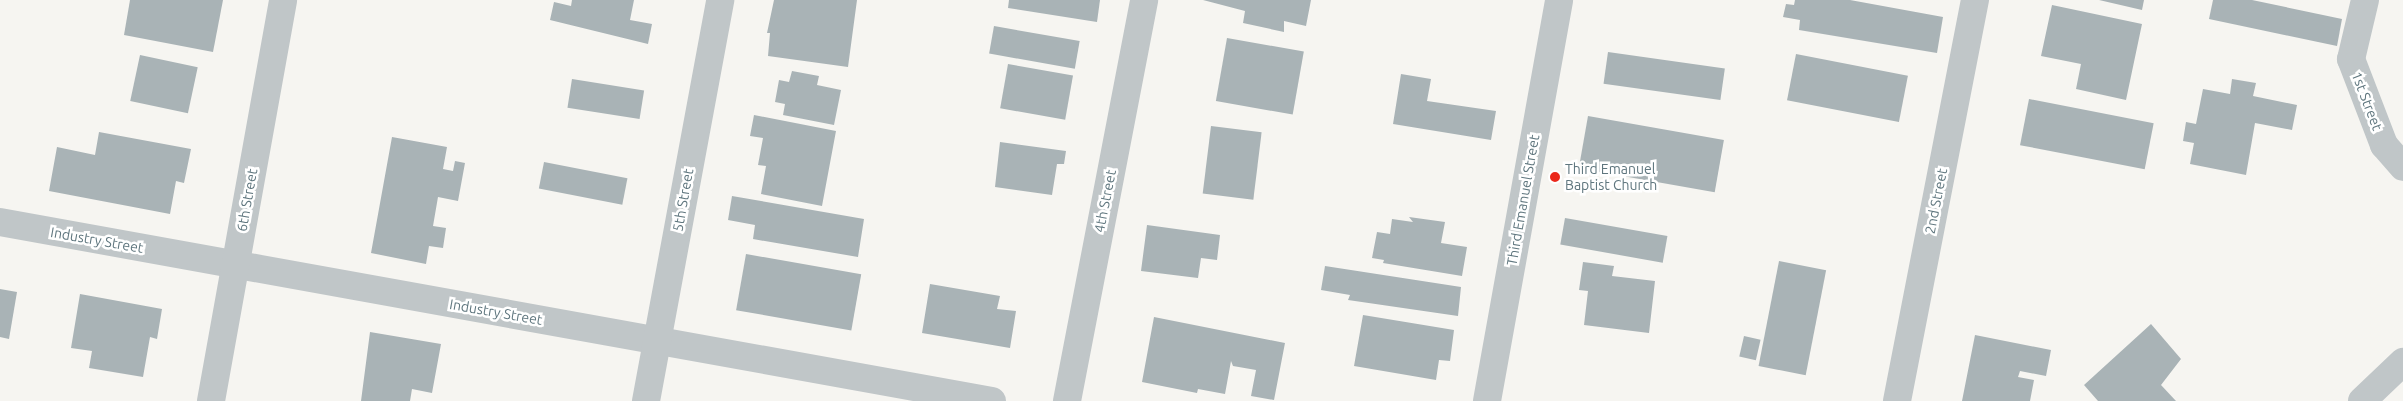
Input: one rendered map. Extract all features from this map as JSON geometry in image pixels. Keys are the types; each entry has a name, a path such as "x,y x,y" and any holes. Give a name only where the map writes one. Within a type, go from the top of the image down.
{"street":[{"name":"6th Street","path":"211,401 283,0"},
{"name":"5th Street","path":"646,401 720,0"},
{"name":"4th Street","path":"1067,401 1144,0"},
{"name":"Third Emanuel Street","path":"1488,401 1559,0"},
{"name":"2nd Street","path":"1898,401 1975,0"},
{"name":"1st Street","path":"2365,0 2351,59 2384,145 2403,167"},
{"name":"Industry Street","path":"0,222 992,401"},
{"path":"2362,401 2403,362"}],"building":[{"path":"130,0 223,0 213,52 124,35"},
{"path":"572,0 634,0 630,20 652,24 648,44 550,20 554,2 571,6"},
{"path":"774,0 857,0 848,67 768,56 770,33 767,33"},
{"path":"1009,0 1100,0 1097,22 1008,8"},
{"path":"1203,0 1311,0 1306,26 1284,21 1284,32 1243,23 1245,11"},
{"path":"1795,0 1850,0 1943,17 1937,53 1799,30 1800,20 1783,17 1786,4 1794,5"},
{"path":"2099,0 2144,0 2142,10"},
{"path":"2213,0 2252,0 2342,19 2337,46 2209,19"},
{"path":"2052,5 2142,24 2126,100 2076,89 2081,64 2041,56"},
{"path":"994,26 1080,41 1075,69 989,54"},
{"path":"1227,38 1304,52 1293,115 1216,101"},
{"path":"1608,52 1725,68 1720,100 1604,84"},
{"path":"1796,54 1908,76 1899,122 1787,100"},
{"path":"140,55 198,67 188,113 130,101"},
{"path":"1008,64 1073,75 1065,120 1000,108"},
{"path":"792,71 819,76 817,85 841,90 834,125 783,115 785,104 775,102 779,80 789,82"},
{"path":"1401,74 1431,79 1427,101 1496,111 1491,140 1393,124"},
{"path":"572,79 644,90 640,119 567,108"},
{"path":"2232,79 2256,83 2253,96 2297,105 2292,130 2255,123 2246,175 2190,164 2194,143 2183,141 2186,122 2196,124 2203,89 2230,94"},
{"path":"2029,99 2154,123 2145,169 2020,145"},
{"path":"754,115 836,131 822,206 761,194 766,166 758,165 763,138 750,136"},
{"path":"1588,116 1724,140 1715,192 1579,168"},
{"path":"1211,126 1262,132 1253,200 1203,193"},
{"path":"99,132 191,149 184,183 176,181 170,214 49,191 57,147 95,155"},
{"path":"392,137 447,147 443,169 453,171 455,161 465,163 458,201 438,197 433,226 446,228 443,248 429,246 426,264 371,253"},
{"path":"1000,142 1066,151 1064,164 1057,164 1052,195 995,187"},
{"path":"544,162 627,178 622,205 539,189"},
{"path":"732,196 864,219 858,257 753,239 755,225 728,220"},
{"path":"1409,217 1445,222 1441,243 1467,247 1462,276 1383,263 1384,260 1372,258 1377,232 1390,234 1392,219 1413,222"},
{"path":"1565,218 1667,236 1663,263 1560,245"},
{"path":"1147,225 1220,235 1217,260 1201,258 1198,278 1141,271"},
{"path":"746,254 861,274 851,330 736,310"},
{"path":"1779,261 1826,270 1806,375 1759,366"},
{"path":"1583,262 1614,266 1612,276 1655,281 1649,333 1584,325 1588,291 1579,290"},
{"path":"1325,266 1461,287 1458,316 1348,300 1350,295 1321,290"},
{"path":"930,284 1000,296 997,309 1016,311 1010,348 922,333"},
{"path":"0,289 17,292 9,339 0,337"},
{"path":"80,294 162,309 157,339 150,337 143,377 89,368 92,351 71,348"},
{"path":"1363,315 1454,330 1450,361 1439,360 1436,380 1354,366"},
{"path":"1154,317 1285,343 1274,400 1251,396 1256,370 1233,366 1231,361 1225,394 1198,389 1197,393 1142,382"},
{"path":"2151,324 2181,359 2161,385 2176,401 2098,401 2084,385"},
{"path":"370,332 441,344 432,393 412,389 410,401 361,401"},
{"path":"1975,335 2051,350 2046,376 2020,371 2018,377 2034,380 2030,401 1962,401"},
{"path":"1744,336 1761,340 1756,360 1739,356"}],"place":[{"name":"Third Emanuel Baptist Church","path":"1555,177"}]}
